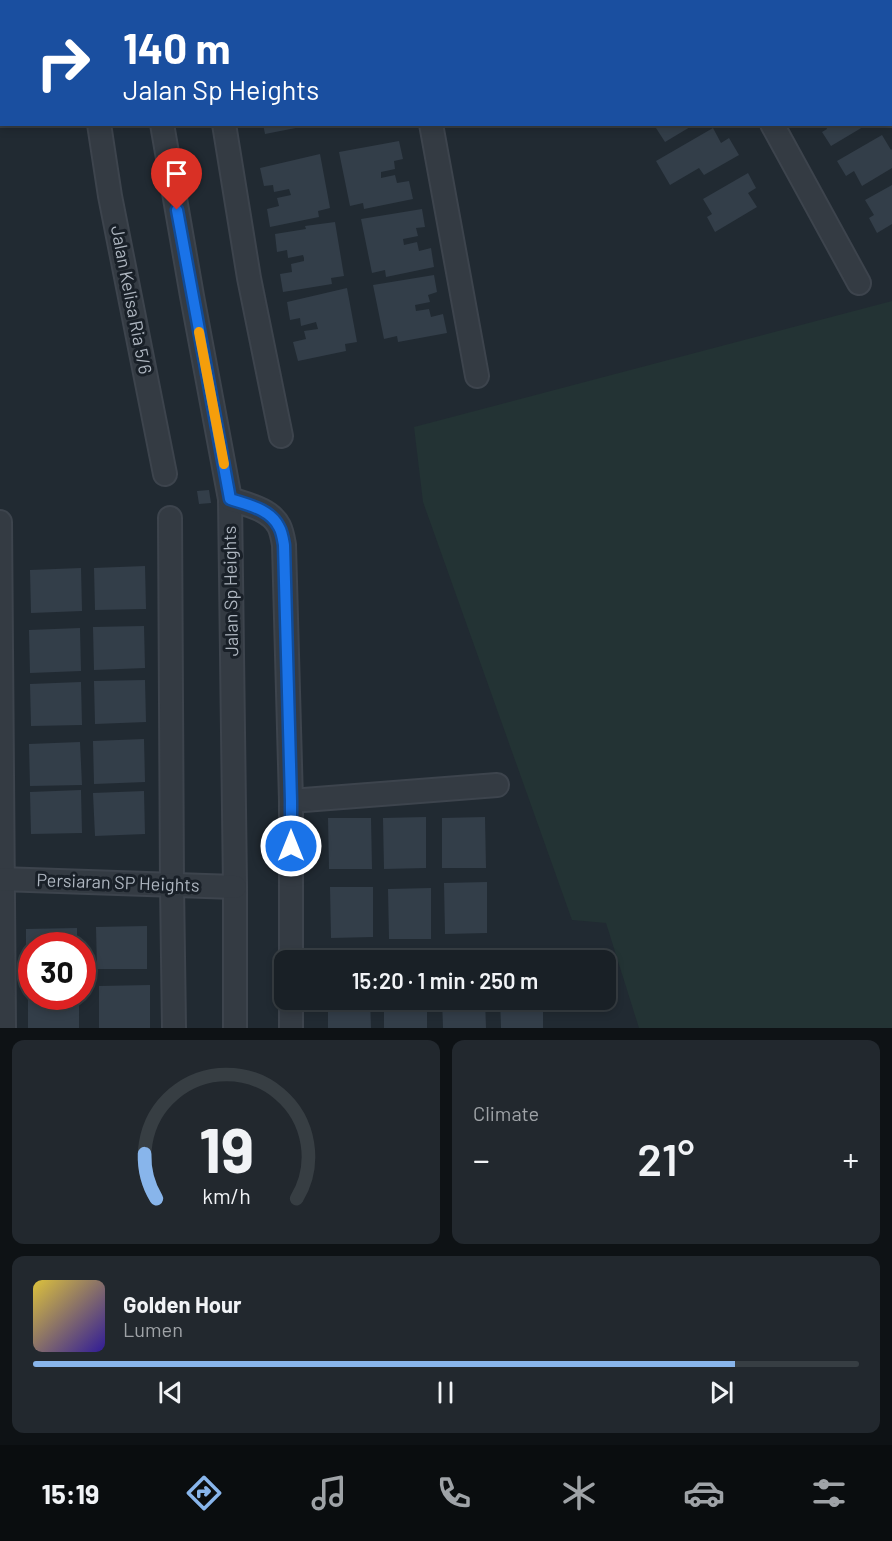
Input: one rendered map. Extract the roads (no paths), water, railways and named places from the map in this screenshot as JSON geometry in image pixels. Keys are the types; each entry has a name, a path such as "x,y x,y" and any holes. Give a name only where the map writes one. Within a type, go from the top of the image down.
{"street":[{"name":"Jalan Kelisa Ria 5/6","path":"99,126 110,196 165,474"},
{"name":"Jalan Sp Heights","path":"162,126 230,499 235,1028"},
{"path":"224,126 249,278 281,436"},
{"path":"431,126 477,375"},
{"path":"773,126 859,283"},
{"path":"230,499 268,513 280,527 284,545 291,801 291,950"},
{"path":"170,518 174,1028"},
{"path":"0,522 1,879 4,1028"},
{"path":"291,801 497,785"},
{"name":"Persiaran SP Heights","path":"1,879 235,887"},
{"path":"291,1010 291,1028"}]}
